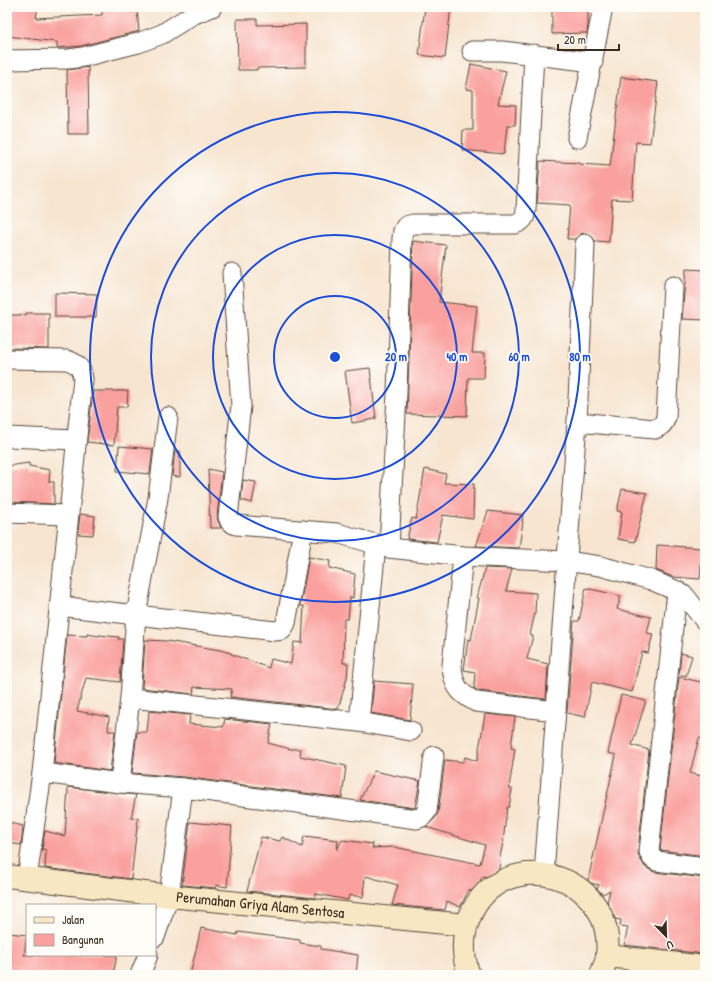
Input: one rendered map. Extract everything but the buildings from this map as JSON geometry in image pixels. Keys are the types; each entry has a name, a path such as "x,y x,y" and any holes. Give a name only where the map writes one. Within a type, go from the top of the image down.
{"street":[{"path":"7,60 69,59 83,57 138,43 162,34 192,15 212,7"},
{"path":"577,138 603,7"},
{"path":"472,51 502,51 593,62"},
{"path":"359,722 382,546 403,231 406,226 413,224 515,224 522,221 526,210 534,54"},
{"path":"544,874 577,422 585,244"},
{"path":"232,273 241,406 229,520 232,524 337,534 382,546 463,556 566,561 615,570 651,580 677,591 685,596 705,621"},
{"path":"577,422 655,428 660,427 664,423 666,417 673,286"},
{"path":"7,359 67,360 80,368 83,379 42,773 17,878"},
{"path":"120,783 130,698 136,615 158,498 168,417"},
{"path":"7,437 76,440"},
{"path":"7,513 68,514"},
{"path":"59,606 275,631 282,630 286,624 303,530"},
{"path":"463,556 452,665 455,681 459,691 467,698 476,702 556,711"},
{"path":"677,591 650,852 652,858 656,861 705,867"},
{"path":"130,698 359,722 411,731"},
{"path":"42,773 120,783 183,788 417,819 422,817 427,811 434,756"},
{"path":"156,934 169,896 183,788"},
{"path":"468,975 464,958 463,941 466,925 473,910 480,900 496,885 511,878 522,875 544,874 560,877 575,885 587,895 598,908 606,928 608,939 604,965 705,967"},
{"name":"Perumahan Griya Alam Sentosa","path":"17,878 169,896 466,925"},
{"path":"140,975 148,956"}]}
